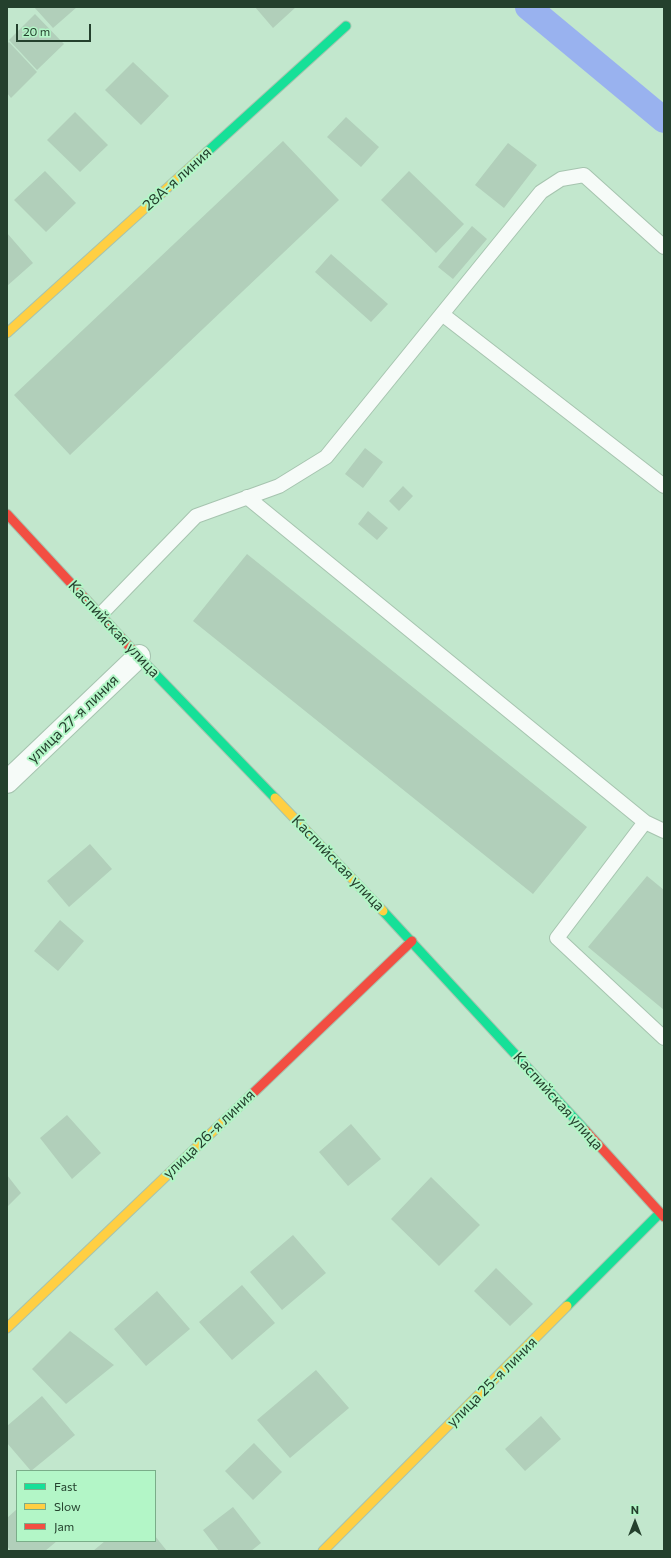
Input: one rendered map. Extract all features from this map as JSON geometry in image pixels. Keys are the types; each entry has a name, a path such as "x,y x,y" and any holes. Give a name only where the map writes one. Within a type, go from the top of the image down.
{"street":[{"name":"28А-я линия","path":"7,333 346,26"},
{"name":"Каспийская улица","path":"7,514 139,656 412,941 662,1215"},
{"name":"улица 27-я линия","path":"7,782 139,656"},
{"name":"улица 26-я линия","path":"7,1328 412,941"},
{"name":"улица 25-я линия","path":"323,1551 662,1215"}],"lane":[{"path":"101,614 196,516 279,486 326,457 542,192 561,179 584,175 664,247"},
{"path":"442,314 664,486"},
{"path":"247,497 645,822 664,831"},
{"path":"645,822 557,938 664,1038"}],"building":[{"path":"34,7 77,7 53,28"},
{"path":"255,7 296,7 273,28"},
{"path":"35,14 64,44 37,70 9,40"},
{"path":"9,42 37,72 11,98 7,93 7,44"},
{"path":"133,62 169,96 141,125 105,90"},
{"path":"75,112 108,145 80,172 47,140"},
{"path":"346,117 379,147 361,167 327,137"},
{"path":"283,141 339,200 70,455 14,395"},
{"path":"508,143 537,165 504,208 475,185"},
{"path":"45,171 76,203 46,232 14,200"},
{"path":"409,171 464,224 436,253 381,200"},
{"path":"472,226 487,239 453,279 438,267"},
{"path":"7,233 33,263 7,286"},
{"path":"331,254 388,304 371,322 315,272"},
{"path":"365,448 383,462 363,488 345,474"},
{"path":"403,486 413,496 399,511 389,501"},
{"path":"368,511 388,528 377,540 358,524"},
{"path":"247,554 587,827 533,894 193,621"},
{"path":"90,844 112,869 69,907 47,881"},
{"path":"647,876 664,890 664,1010 588,947"},
{"path":"60,920 84,941 58,971 34,951"},
{"path":"67,1115 101,1153 72,1179 40,1138"},
{"path":"351,1124 381,1159 348,1186 319,1152"},
{"path":"7,1175 21,1193 7,1207"},
{"path":"431,1177 480,1225 439,1266 391,1219"},
{"path":"293,1235 326,1273 282,1310 250,1272"},
{"path":"496,1268 533,1304 510,1326 474,1291"},
{"path":"242,1285 275,1323 232,1360 199,1322"},
{"path":"157,1291 190,1329 146,1366 114,1329"},
{"path":"70,1331 114,1365 66,1404 32,1369"},
{"path":"316,1370 349,1408 290,1458 257,1420"},
{"path":"42,1396 75,1435 32,1470 30,1470 7,1443 7,1426"},
{"path":"541,1416 561,1439 525,1471 505,1449"},
{"path":"254,1443 282,1472 253,1500 225,1471"},
{"path":"233,1507 261,1543 251,1551 219,1551 203,1530"},
{"path":"16,1510 16,1542 56,1542 45,1551 11,1551 7,1546 7,1518"},
{"path":"156,1537 167,1551 93,1551 104,1542 156,1542"}],"waterway":[{"path":"528,7 664,120"}],"traffic: fast":[{"path":"207,152 346,26"},
{"path":"140,658 275,798"},
{"path":"383,911 585,1130"},
{"path":"567,1306 660,1213"}],"traffic: slow":[{"path":"7,333 207,152"},
{"path":"275,798 383,911"},
{"path":"7,1328 249,1097"},
{"path":"323,1551 567,1306"}],"traffic: jam":[{"path":"7,514 140,658"},
{"path":"249,1097 412,941"},
{"path":"585,1130 664,1217"}]}
